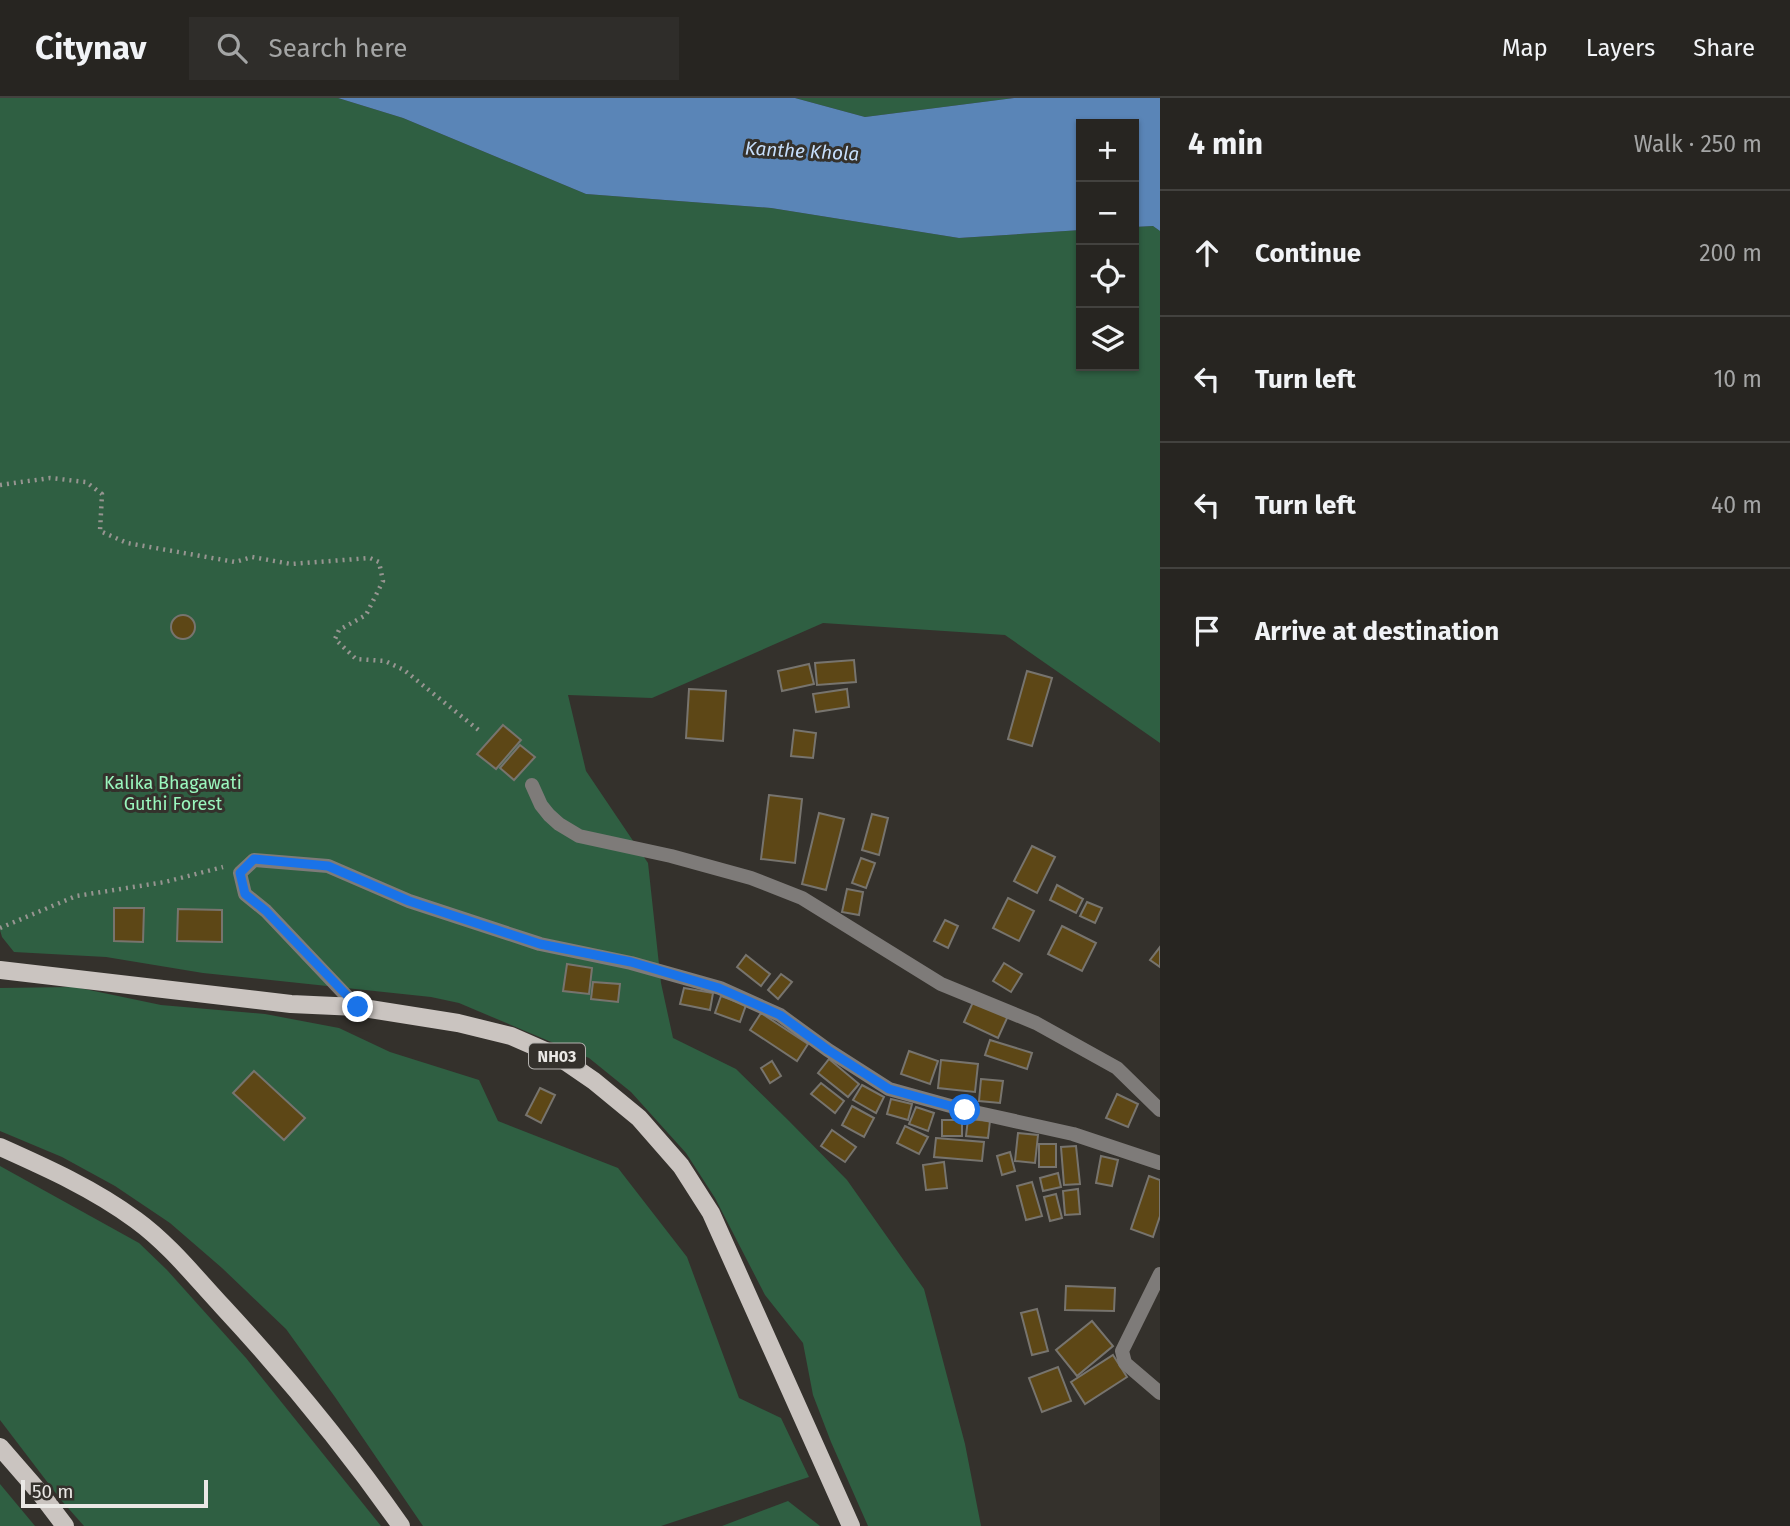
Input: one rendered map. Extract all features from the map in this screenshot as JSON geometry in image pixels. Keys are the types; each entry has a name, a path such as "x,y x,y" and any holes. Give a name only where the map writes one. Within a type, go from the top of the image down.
{"main road":[{"name":"NH03","path":"0,970 291,1004 358,1007 458,1023 511,1036 559,1057 639,1118 681,1166 712,1213 851,1526"},
{"path":"0,1147 68,1178 99,1196 136,1220 169,1248 315,1412 366,1476 401,1526"},
{"path":"0,1447 65,1526"}],"street":[{"path":"532,785 541,805 549,814 559,824 579,836 671,856 751,878 802,898 941,984 1035,1023 1117,1068 1160,1110"},
{"path":"358,1007 266,911 245,894 240,873 254,859 328,866 409,901 540,944 631,962 719,988 780,1015 889,1089 965,1110 1073,1134 1160,1163"},
{"path":"1160,1274 1122,1352 1125,1363 1160,1393"}],"path":[{"path":"0,485 50,478 86,482 102,494 100,531 127,543 235,562 252,557 291,564 370,558 379,562 383,581 366,615 339,630 335,639 356,659 386,661 404,670 481,732"},
{"path":"0,928 76,896 165,882 254,859"}],"green space":[{"name":"Kalika Bhagawati Guthi Forest","path":"0,98 338,98 403,118 586,194 771,208 959,238 1076,230 1076,371 1139,371 1139,227 1153,226 1160,231 1160,743 1005,635 823,623 652,698 568,695 586,771 648,863 661,983 673,1038 736,1069 789,1121 847,1180 924,1289 965,1444 981,1526 868,1526 813,1395 803,1343 765,1295 715,1198 686,1153 631,1092 589,1058 459,1003 431,997 203,973 106,957 14,952 0,930"},
{"path":"795,98 1014,98 865,117"},
{"path":"75,987 161,1005 265,1014 339,1028 390,1052 479,1080 498,1121 618,1168 687,1257 739,1398 781,1418 809,1477 661,1526 423,1526 286,1329 222,1268 170,1223 115,1186 62,1157 0,1131 0,988"},
{"path":"0,1166 139,1243 167,1270 246,1358 381,1526 84,1526 0,1420"},
{"path":"0,1484 35,1526 0,1526"},
{"path":"788,1501 820,1526 722,1526"}],"water":[{"name":"Kanthe Khola","path":"338,98 795,98 865,117 1014,98 1160,98 1160,231 1153,226 1139,227 1139,119 1076,119 1076,230 959,238 771,208 586,194 403,118"}],"building":[{"path":"183,615 192,618 195,627 192,636 183,639 174,636 171,627 174,618"},
{"path":"854,660 856,682 817,685 815,663"},
{"path":"809,664 814,684 782,691 778,671"},
{"path":"1027,671 1052,678 1032,746 1008,739"},
{"path":"689,689 726,691 723,741 686,738"},
{"path":"847,689 849,707 816,712 813,694"},
{"path":"503,725 521,740 496,769 477,754"},
{"path":"794,730 816,733 813,758 791,756"},
{"path":"520,745 535,757 514,780 500,768"},
{"path":"769,795 802,799 795,863 761,859"},
{"path":"819,813 844,819 826,890 802,884"},
{"path":"872,814 888,818 879,855 862,850"},
{"path":"1032,846 1055,857 1037,893 1014,881"},
{"path":"861,858 875,863 866,888 852,883"},
{"path":"1057,885 1083,899 1076,913 1050,900"},
{"path":"847,889 863,892 859,915 842,912"},
{"path":"1008,898 1034,911 1019,941 993,928"},
{"path":"1087,902 1102,908 1095,923 1080,916"},
{"path":"114,908 144,908 143,942 114,941"},
{"path":"178,909 222,910 222,942 177,941"},
{"path":"945,920 958,926 948,948 934,941"},
{"path":"1062,926 1096,943 1082,971 1048,954"},
{"path":"1160,947 1160,967 1150,960"},
{"path":"746,955 770,974 761,986 737,967"},
{"path":"1004,963 1022,974 1011,992 993,981"},
{"path":"567,964 592,968 589,994 563,991"},
{"path":"781,974 792,982 778,999 768,990"},
{"path":"593,982 620,984 618,1002 591,999"},
{"path":"684,988 713,993 710,1010 680,1004"},
{"path":"721,996 746,1005 740,1022 715,1013"},
{"path":"974,1000 1008,1016 998,1038 964,1022"},
{"path":"761,1013 808,1044 797,1061 750,1030"},
{"path":"990,1040 1032,1053 1027,1069 985,1055"},
{"path":"909,1051 938,1061 930,1084 901,1074"},
{"path":"829,1059 859,1084 848,1097 818,1073"},
{"path":"941,1060 978,1064 975,1092 938,1088"},
{"path":"772,1061 781,1076 770,1083 761,1068"},
{"path":"254,1071 305,1118 284,1140 233,1093"},
{"path":"981,1079 1003,1081 1000,1103 979,1101"},
{"path":"821,1083 844,1101 835,1113 811,1094"},
{"path":"862,1085 884,1097 876,1113 853,1100"},
{"path":"540,1088 555,1095 541,1123 526,1115"},
{"path":"1117,1094 1138,1104 1128,1127 1106,1118"},
{"path":"891,1099 912,1104 908,1120 887,1114"},
{"path":"852,1106 874,1118 864,1137 842,1125"},
{"path":"916,1107 934,1113 928,1131 909,1124"},
{"path":"968,1119 990,1121 988,1138 966,1136"},
{"path":"942,1120 962,1120 962,1136 942,1136"},
{"path":"905,1126 928,1137 919,1154 897,1143"},
{"path":"832,1130 856,1147 845,1162 821,1146"},
{"path":"1018,1133 1038,1135 1035,1163 1015,1161"},
{"path":"936,1138 984,1142 982,1161 934,1157"},
{"path":"1039,1144 1056,1144 1056,1167 1039,1167"},
{"path":"1076,1146 1080,1184 1064,1185 1061,1147"},
{"path":"1010,1152 1015,1171 1002,1175 997,1156"},
{"path":"1101,1156 1118,1160 1112,1186 1096,1183"},
{"path":"944,1162 947,1188 926,1190 923,1165"},
{"path":"1058,1173 1061,1187 1043,1191 1040,1178"},
{"path":"1149,1176 1160,1180 1160,1216 1153,1237 1131,1229"},
{"path":"1032,1182 1042,1216 1026,1220 1017,1186"},
{"path":"1078,1189 1080,1214 1065,1215 1063,1191"},
{"path":"1056,1194 1062,1218 1050,1221 1044,1197"},
{"path":"1066,1286 1115,1288 1114,1311 1065,1310"},
{"path":"1037,1309 1048,1351 1032,1355 1021,1313"},
{"path":"1092,1321 1113,1346 1077,1376 1056,1350"},
{"path":"1113,1355 1127,1377 1085,1404 1071,1382"},
{"path":"1058,1367 1071,1401 1042,1412 1029,1378"}],"route":[{"path":"358,1007 266,911 245,894 240,873 254,859 328,866 409,901 540,944 631,962 719,988 780,1015 889,1089 965,1110"}]}
